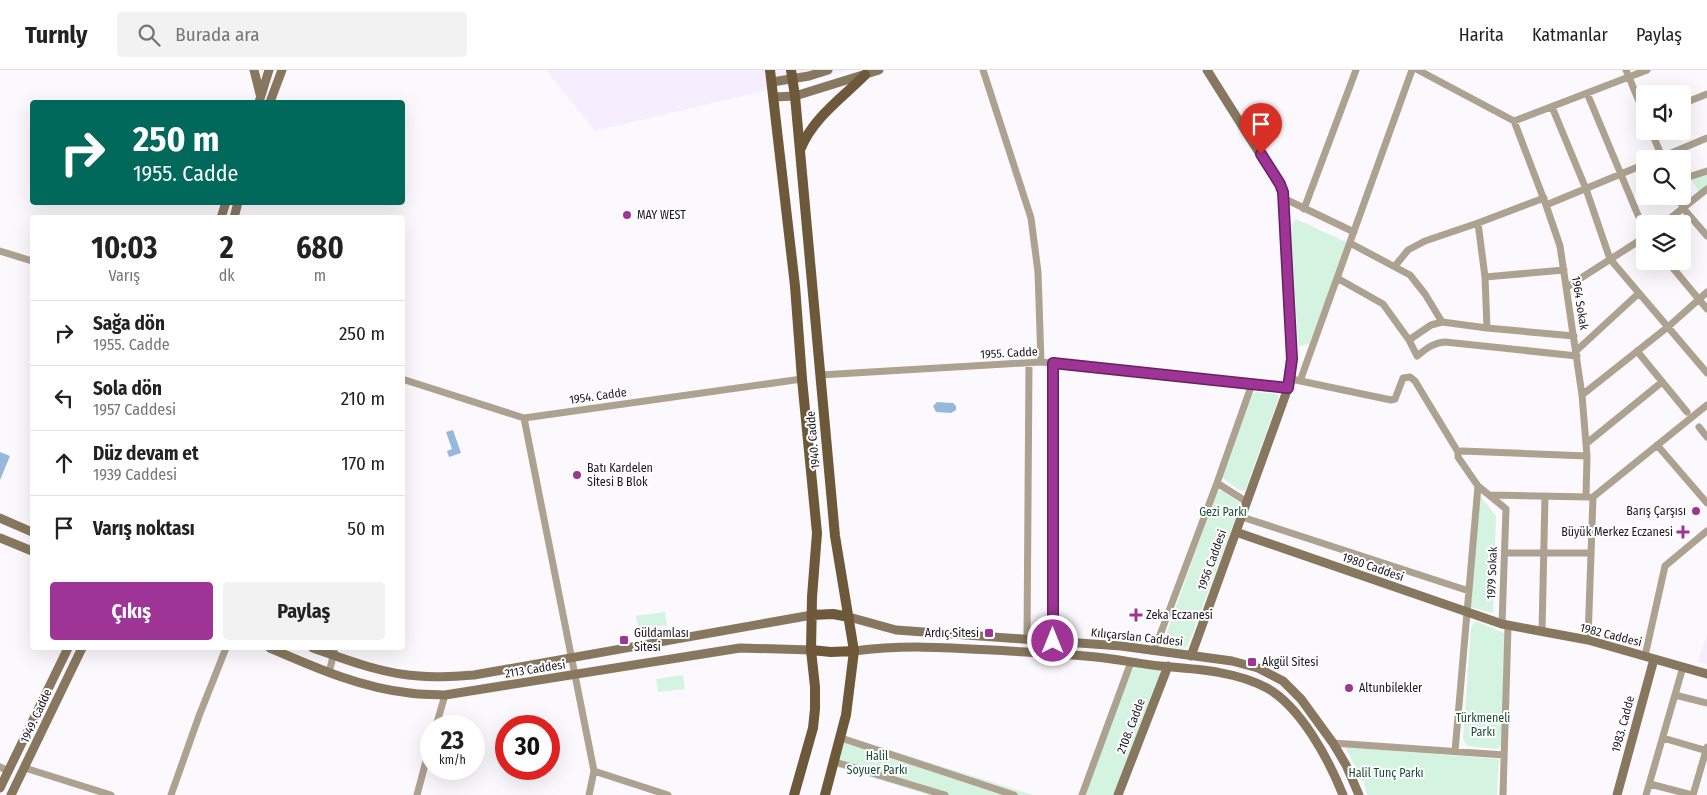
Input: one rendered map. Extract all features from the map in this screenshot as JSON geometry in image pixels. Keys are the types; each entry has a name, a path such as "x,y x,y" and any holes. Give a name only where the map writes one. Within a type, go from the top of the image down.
{"main road":[{"name":"1940. Cadde","path":"770,70 795,286 817,533 811,650 815,709 813,728 794,795"},
{"name":"1940. Cadde","path":"792,75 834,536 854,651 850,691 841,738 825,795"},
{"path":"800,151 806,135 865,75"},
{"path":"812,615 833,614 849,617"},
{"path":"811,650 831,652 854,651"}],"street":[{"path":"254,70 260,99"},
{"path":"260,99 269,70"},
{"path":"271,100 282,70"},
{"path":"772,82 792,75 828,70"},
{"path":"774,97 795,96 878,70"},
{"path":"983,70 1031,218 1038,272 1041,362"},
{"name":"1956 Caddesi","path":"1191,656 1288,388 1295,380 1292,359 1283,198 1280,184 1207,70"},
{"path":"1304,208 1356,70"},
{"path":"1295,380 1337,278 1412,70"},
{"path":"1418,70 1514,121 1587,93 1627,73 1647,70"},
{"path":"1627,73 1636,94"},
{"path":"1587,93 1638,215"},
{"path":"1691,100 1707,94"},
{"path":"1552,107 1586,188 1610,259 1707,372"},
{"name":"1964 Sokak","path":"1514,121 1560,246 1577,353 1590,497 1591,553 1588,640"},
{"path":"1679,150 1707,138"},
{"path":"1395,266 1408,250 1426,241 1586,188 1636,168"},
{"path":"1691,176 1707,171"},
{"path":"1674,215 1707,189"},
{"path":"1283,198 1354,232"},
{"path":"1682,205 1707,236"},
{"path":"1478,223 1485,277 1487,328"},
{"path":"1350,243 1410,275 1426,294 1442,322"},
{"path":"1566,287 1636,243"},
{"path":"0,251 30,260"},
{"path":"1485,277 1564,270"},
{"path":"1675,270 1707,309"},
{"path":"1337,278 1383,304 1418,356 1429,346 1445,342 1577,353 1639,293"},
{"path":"1582,395 1669,326 1707,292"},
{"path":"1409,340 1431,325 1442,322 1574,336"},
{"path":"1637,351 1686,412"},
{"name":"1955. Cadde","path":"820,375 1041,362 1288,388"},
{"path":"1027,640 1029,363"},
{"path":"1053,363 1053,641"},
{"name":"1979 Sokak","path":"1295,380 1393,400 1402,380 1406,377 1412,379 1458,452 1458,457 1478,486 1506,509 1503,795"},
{"name":"1954. Cadde","path":"405,380 524,418 802,379"},
{"path":"1586,443 1662,382"},
{"path":"1154,651 1217,484 1252,384"},
{"path":"1490,496 1590,497 1707,405"},
{"path":"524,418 594,771 589,795"},
{"path":"1699,427 1707,437"},
{"path":"1657,445 1707,503"},
{"path":"1458,452 1587,456"},
{"path":"1217,484 1247,502"},
{"path":"1455,751 1478,486"},
{"path":"1542,632 1545,496"},
{"path":"1242,517 1469,591"},
{"path":"0,518 30,531"},
{"path":"1650,658 1665,566 1707,530"},
{"name":"1980 Caddesi","path":"1236,532 1505,625"},
{"path":"0,538 30,550"},
{"path":"1505,553 1591,553"},
{"name":"2113 Caddesi","path":"334,651 386,671 439,677 474,674 571,658 812,615"},
{"name":"Kılıçarslan Caddesi","path":"849,617 896,630 1053,641 1154,651 1232,661 1258,668 1282,681 1302,699 1333,743 1346,765 1359,795"},
{"name":"1982 Caddesi","path":"1505,625 1588,640 1707,674"},
{"name":"Kılıçarslan Caddesi","path":"854,651 898,646 940,647 1095,657 1230,675 1269,689 1290,707 1319,746 1333,771 1343,795"},
{"name":"2113 Caddesi","path":"275,650 329,673 376,687 409,693 444,695 740,648 811,650"},
{"name":"1949. Cadde","path":"0,788 4,769 67,650"},
{"name":"1949. Cadde","path":"12,795 81,650"},
{"path":"171,795 225,650"},
{"path":"329,673 334,651"},
{"name":"1983. Cadde","path":"1617,795 1650,658"},
{"path":"1082,795 1131,662"},
{"name":"2108. Cadde","path":"1118,795 1168,666"},
{"path":"1646,795 1683,667"},
{"path":"439,715 444,695"},
{"path":"1675,695 1707,703"},
{"path":"841,738 1014,795"},
{"path":"1650,784 1693,795 1707,750 1663,738"},
{"path":"1333,743 1504,755"},
{"path":"835,762 944,795"},
{"path":"25,768 111,795"},
{"path":"594,771 668,795"},
{"path":"416,795 420,780"}],"shaded area":[{"path":"546,70 851,70 595,131"},
{"path":"1707,635 1707,665 1697,662"}],"green space":[{"path":"1707,175 1707,187 1700,193 1691,179"},
{"path":"1296,219 1346,242 1346,247 1309,344 1300,346 1298,343 1291,225"},
{"name":"Gezi Parkı","path":"1253,393 1277,394 1279,397 1245,491 1239,490 1223,477"},
{"name":"Gezi Parkı","path":"1221,490 1239,502 1240,506 1188,646 1184,649 1162,646 1217,491"},
{"path":"1477,492 1496,516 1493,613 1467,606"},
{"path":"665,612 667,625 638,629 636,616"},
{"name":"Türkmeneli Parkı","path":"1476,621 1504,633 1502,745 1497,749 1467,746 1463,739 1471,629"},
{"path":"1131,666 1158,669 1162,676 1113,795 1083,795"},
{"path":"683,675 685,689 658,692 656,679"},
{"name":"Halil Soyuer Parkı","path":"845,736 1033,795 929,795 837,767"},
{"name":"Halil Tunç Parkı","path":"1345,747 1499,759 1497,795 1367,795 1364,783"}],"water":[{"path":"937,402 953,403 956,406 956,410 951,413 936,412 933,406"},
{"path":"453,430 461,453 449,457 447,451 452,449 446,432"},
{"path":"0,452 10,456 0,480"}],"place":[{"name":"MAY WEST","path":"627,215"},
{"name":"Batı Kardelen Sİtesi B Blok","path":"577,475"},
{"name":"Barış Çarşısı","path":"1696,511"},
{"name":"Büyük Merkez Eczanesi","path":"1683,532"},
{"name":"Zeka Eczanesi","path":"1136,615"},
{"name":"Ardıç Sitesi","path":"989,633"},
{"name":"Güldamlası Sitesi","path":"624,640"},
{"name":"Akgül Sitesi","path":"1252,662"},
{"name":"Altunbilekler","path":"1349,688"}],"route":[{"path":"1053,641 1053,363 1288,388 1291,379 1292,359 1283,192 1261,154"}]}
